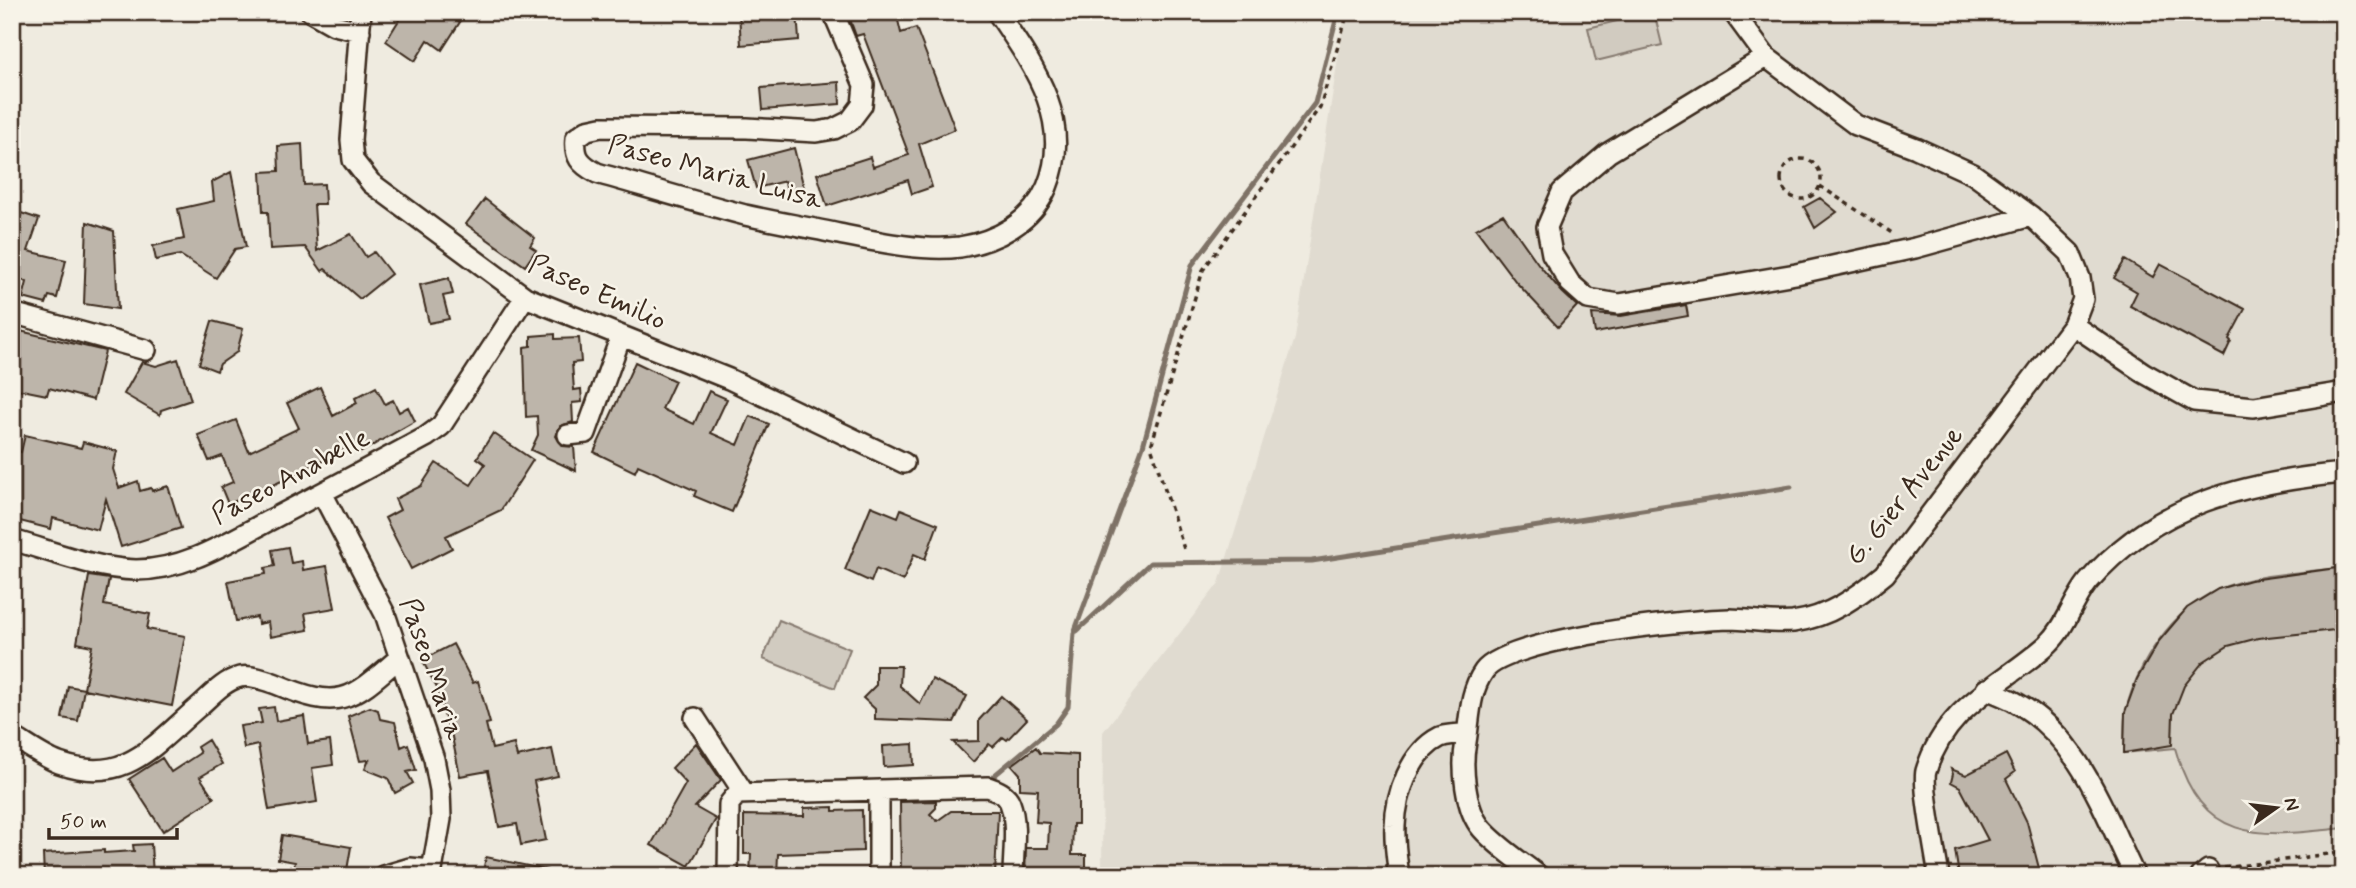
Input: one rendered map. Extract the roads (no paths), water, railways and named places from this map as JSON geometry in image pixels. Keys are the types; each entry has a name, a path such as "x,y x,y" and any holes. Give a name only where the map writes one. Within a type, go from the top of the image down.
{"street":[{"path":"311,12 334,25 360,22"},
{"name":"Paseo Maria Luisa","path":"833,12 864,85 862,105 850,121 834,129 816,132 747,128 601,127 587,130 576,138 575,153 583,166 597,173 747,215 872,241 958,247 995,237 1019,224 1041,200 1054,169 1058,141 1048,99 1031,62 997,12"},
{"name":"G. Gier Avenue","path":"1539,876 1480,827 1468,798 1464,749 1472,696 1484,670 1505,657 1579,635 1729,619 1792,622 1836,610 1854,599 1885,574 2073,325 2083,299 2080,278 2070,253 2031,216 1973,174 1856,125 1766,57 1733,12"},
{"name":"Paseo Emilio","path":"360,22 351,140 354,160 371,183 525,297 729,379 904,463"},
{"path":"1766,57 1608,153 1562,192 1547,227 1552,254 1570,283 1588,299 1619,304 1796,274 1915,248 2031,216"},
{"name":"Paseo Anabelle","path":"12,540 107,566 136,570 165,568 198,557 426,438 441,426 525,297"},
{"path":"12,313 146,350"},
{"path":"2073,325 2144,373 2194,401 2254,407 2344,392"},
{"path":"568,435 586,433 621,336"},
{"path":"1939,876 1924,774 1940,737 1960,712 1986,689 2049,643 2087,584 2144,531 2185,508 2221,495 2307,476 2344,473"},
{"name":"Paseo Maria","path":"322,493 385,614 433,759 440,790 441,819 431,873"},
{"path":"12,736 58,763 96,771 119,768 142,756 223,685 241,677 259,678 305,696 330,699 348,697 365,688 399,658"},
{"path":"1986,689 2017,702 2056,733 2085,770 2135,876"},
{"path":"695,718 744,793"},
{"path":"1399,876 1395,826 1400,794 1410,769 1419,753 1431,743 1443,736 1467,734"},
{"path":"724,871 729,804 737,794 988,787 1001,792 1010,801 1013,821 1013,876"},
{"path":"879,790 879,876"},
{"path":"383,876 410,868 431,873"}],"waterway":[{"path":"990,779 1056,724 1068,707 1074,633 1143,446 1192,265 1315,103 1338,12"},
{"path":"1077,631 1150,563 1312,561 1791,487"}]}
